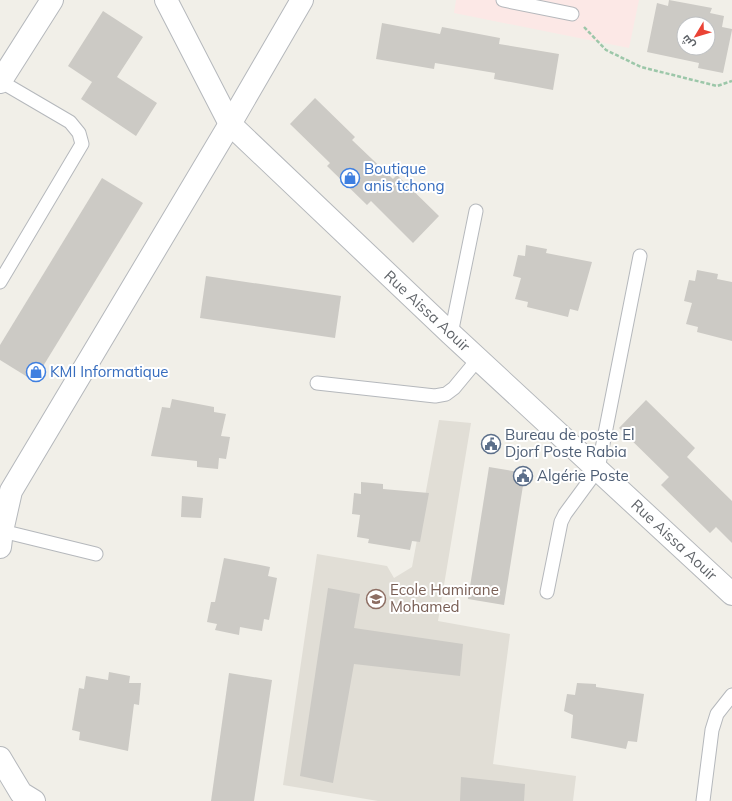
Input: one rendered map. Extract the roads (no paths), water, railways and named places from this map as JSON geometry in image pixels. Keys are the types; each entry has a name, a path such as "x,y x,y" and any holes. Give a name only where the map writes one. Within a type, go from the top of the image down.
{"street":[{"path":"0,82 52,0"},
{"name":"Rue Aissa Aouir","path":"166,0 230,124 451,334 732,594"},
{"path":"1,536 11,491 230,124 302,0"},
{"path":"0,758 21,793 34,801"}],"lane":[{"path":"503,0 572,14"},
{"path":"0,82 70,122 79,132 82,144 0,282"},
{"path":"451,334 476,211"},
{"path":"547,592 561,522 565,514 598,469 640,256"},
{"path":"316,383 435,396 446,394 454,388 478,359"},
{"path":"1,536 96,554"},
{"path":"703,801 712,730 717,714 732,695"}],"place":[{"name":"Boutique anis tchong","path":"350,178"},
{"name":"KMI Informatique","path":"36,372"},
{"name":"Bureau de poste El Djorf Poste Rabia","path":"491,444"},
{"name":"Algérie Poste","path":"523,476"},
{"name":"Ecole Hamirane Mohamed","path":"376,599"}]}
